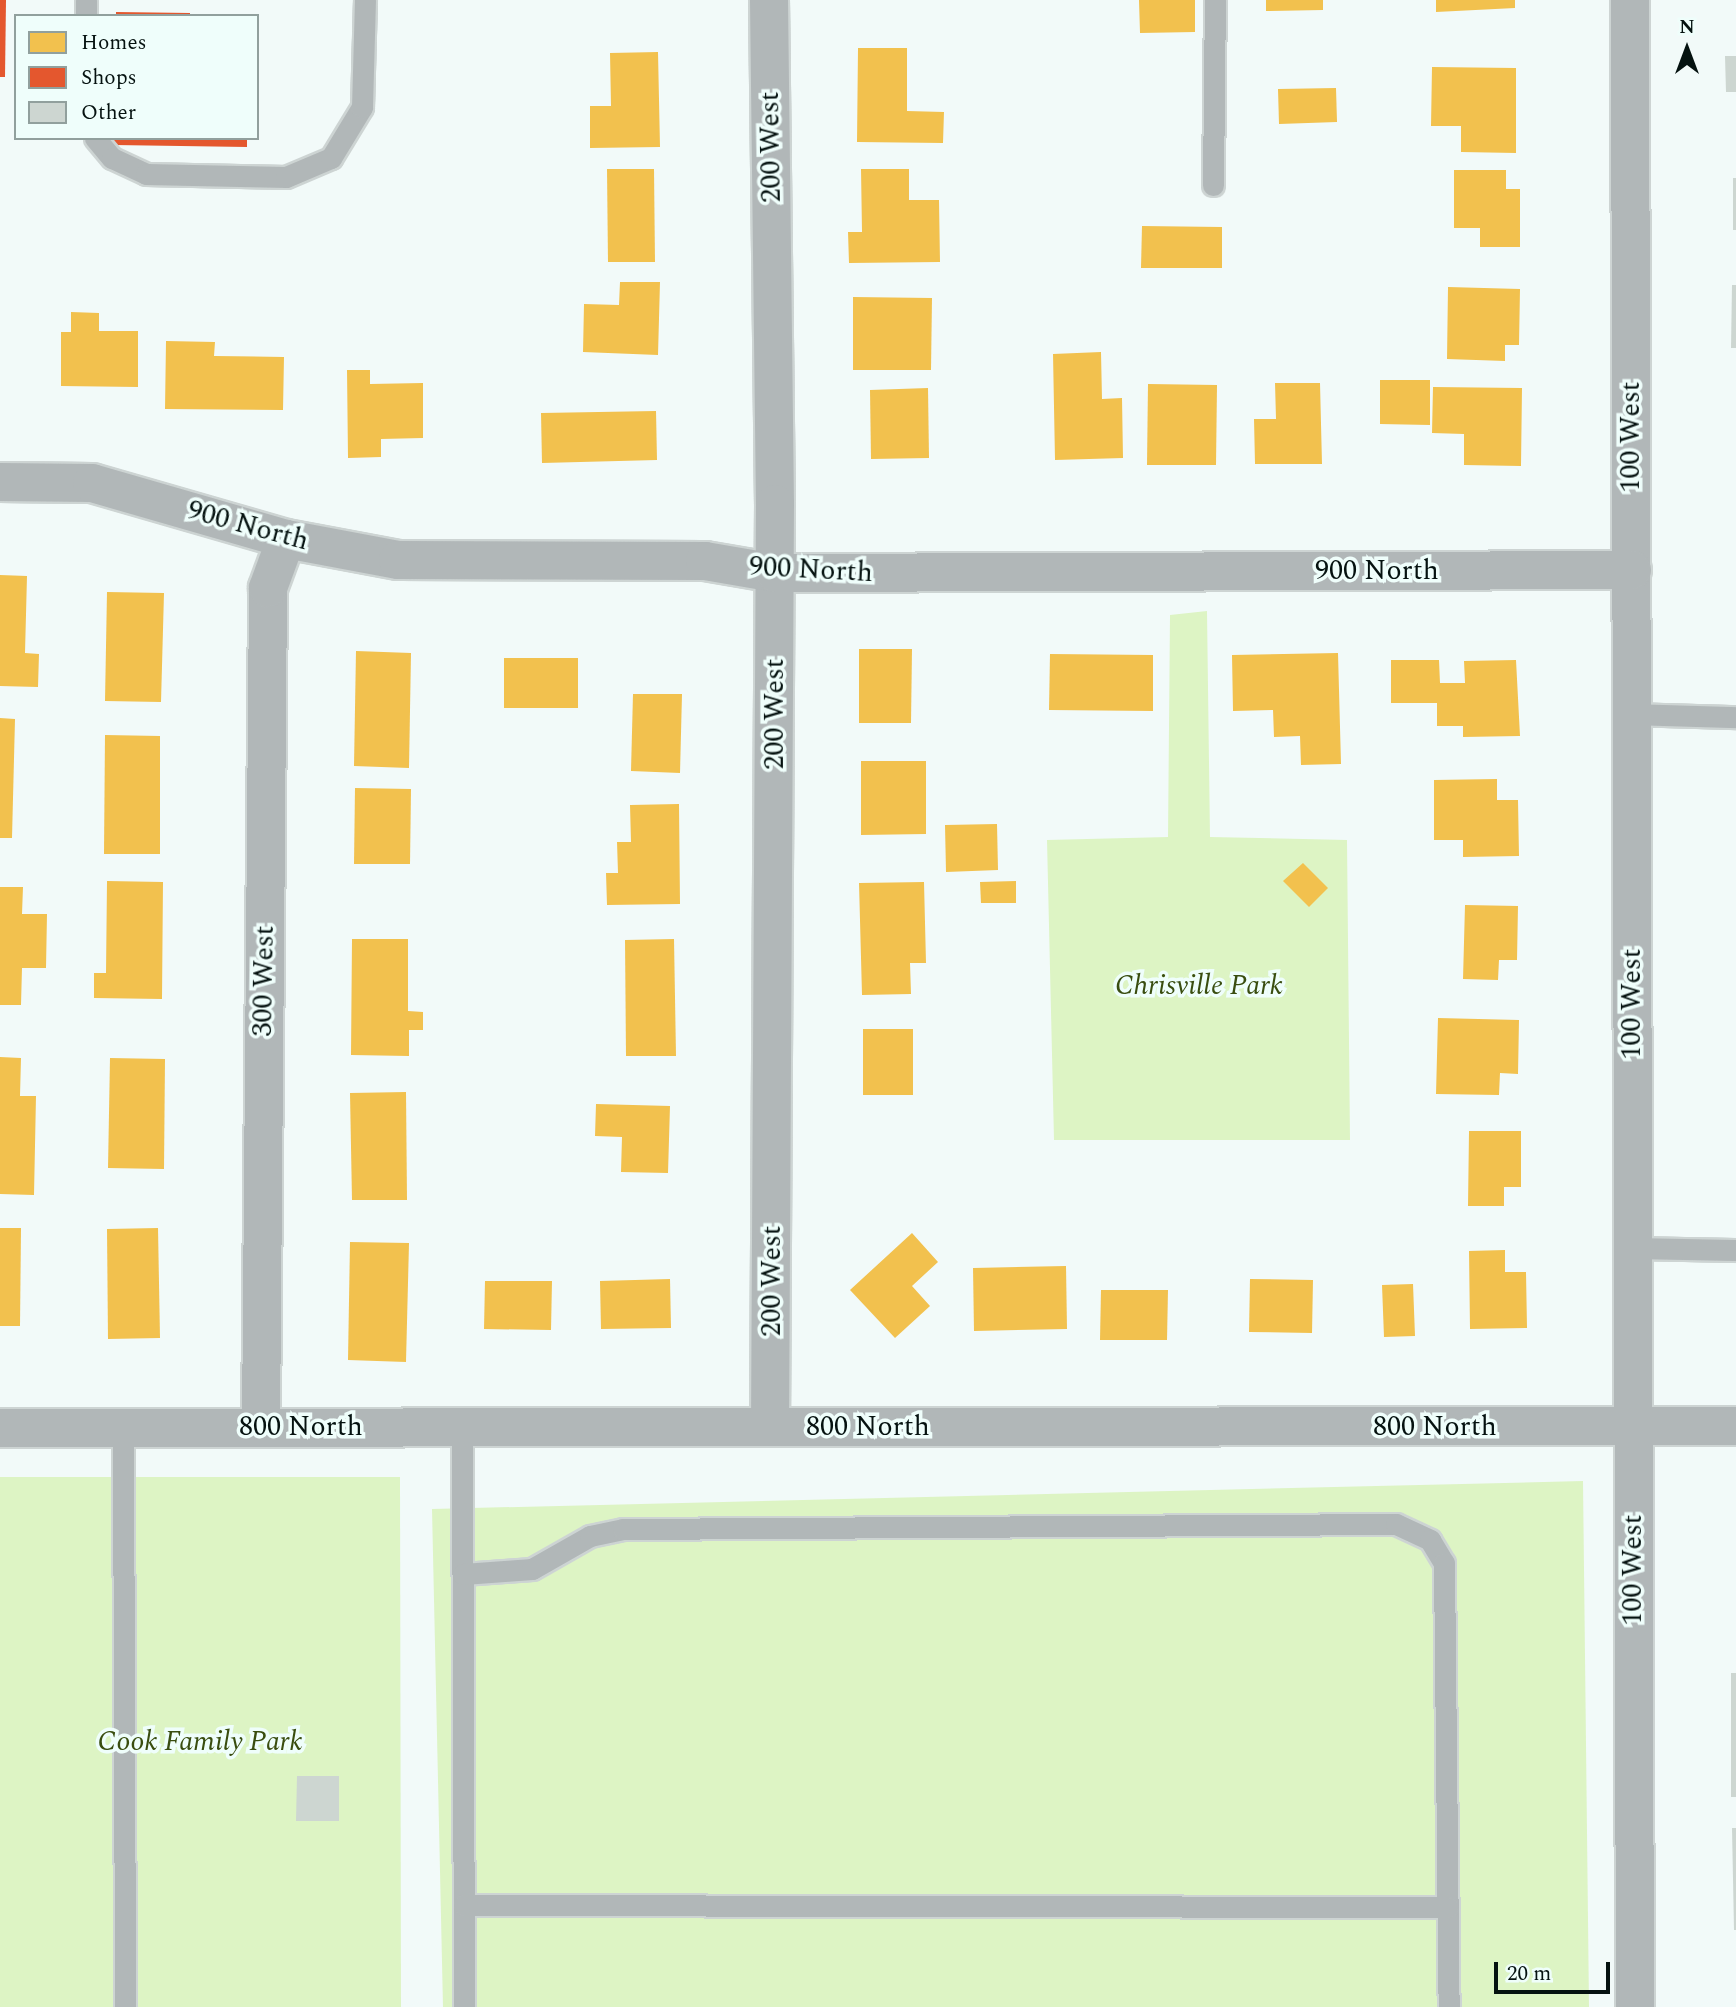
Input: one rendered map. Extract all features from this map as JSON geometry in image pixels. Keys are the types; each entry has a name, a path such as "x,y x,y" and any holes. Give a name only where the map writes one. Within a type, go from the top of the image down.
{"street":[{"name":"200 West","path":"769,0 775,573 770,1427"},
{"name":"100 West","path":"1630,0 1635,2007"},
{"name":"900 North","path":"0,482 92,483 286,539 398,560 705,561 775,573 1632,570"},
{"name":"300 West","path":"261,1427 268,588 286,539"},
{"name":"800 North","path":"0,1428 1736,1426"}],"lane":[{"path":"97,140 112,158 146,174 286,177 331,158 362,107 365,0"},
{"path":"1213,185 1214,0"},
{"path":"1632,714 1736,717"},
{"path":"1632,1248 1736,1250"},
{"path":"463,1427 464,2007"},
{"path":"123,1428 125,2007"},
{"path":"463,1574 532,1569 590,1536 623,1529 1396,1524 1430,1540 1444,1563 1448,2007"},
{"path":"464,1905 1448,1907"}],"green space":[{"name":"Chrisville Park","path":"1207,611 1210,837 1347,840 1350,1140 1054,1140 1047,840 1168,837 1170,615"},
{"name":"Cook Family Park","path":"0,1477 400,1477 401,2007 0,2007"},
{"path":"1583,1481 1589,2007 443,2007 432,1509"}],"building: Homes":[{"path":"1139,0 1195,0 1195,32 1140,33"},
{"path":"1266,0 1323,0 1323,10 1266,11"},
{"path":"1436,0 1515,0 1515,8 1436,12"},
{"path":"858,48 907,48 907,111 944,112 943,143 857,142"},
{"path":"658,52 660,147 590,148 590,106 611,106 610,53"},
{"path":"1432,67 1516,68 1516,153 1461,152 1461,126 1431,126"},
{"path":"1336,88 1337,122 1279,124 1278,89"},
{"path":"607,169 654,169 655,262 608,262"},
{"path":"861,169 909,169 909,200 939,200 940,262 849,263 848,232 862,232"},
{"path":"1454,170 1506,170 1506,189 1520,189 1520,247 1480,247 1480,228 1454,228"},
{"path":"1142,226 1222,227 1222,268 1141,268"},
{"path":"620,282 660,282 658,355 583,352 584,304 619,305"},
{"path":"1448,287 1520,289 1519,345 1505,345 1505,361 1447,359"},
{"path":"853,297 932,298 931,370 853,370"},
{"path":"71,312 99,313 99,331 138,331 138,387 61,386 61,332 71,332"},
{"path":"166,341 215,342 214,356 284,357 283,410 165,409"},
{"path":"1101,352 1102,399 1122,398 1123,458 1055,460 1053,354"},
{"path":"347,370 370,370 370,384 423,383 423,438 381,439 381,457 348,458"},
{"path":"1380,380 1430,380 1430,425 1380,424"},
{"path":"1275,383 1320,383 1322,464 1255,464 1254,419 1276,419"},
{"path":"1148,384 1217,385 1216,465 1147,465"},
{"path":"1433,387 1522,388 1521,466 1464,465 1464,434 1432,433"},
{"path":"928,388 929,458 871,459 870,390"},
{"path":"656,411 657,460 542,463 541,413"},
{"path":"0,575 27,576 25,653 39,654 38,687 0,686"},
{"path":"107,592 164,593 161,702 105,701"},
{"path":"859,649 912,649 911,723 859,723"},
{"path":"356,651 411,653 409,768 354,766"},
{"path":"1338,653 1341,764 1301,765 1300,736 1274,737 1273,710 1233,711 1232,655"},
{"path":"1050,654 1153,655 1153,711 1049,710"},
{"path":"504,658 578,658 578,708 504,708"},
{"path":"1391,660 1439,660 1440,683 1465,683 1464,661 1516,660 1520,736 1463,737 1463,726 1437,726 1437,703 1391,703"},
{"path":"633,694 682,694 680,773 631,771"},
{"path":"0,718 15,719 12,838 0,838"},
{"path":"105,735 160,736 160,854 104,854"},
{"path":"861,761 926,761 926,834 861,835"},
{"path":"1497,779 1497,800 1518,800 1519,856 1463,857 1463,840 1434,840 1434,780"},
{"path":"355,788 411,789 410,864 354,864"},
{"path":"679,804 680,904 607,905 606,873 618,873 617,842 631,842 630,805"},
{"path":"997,824 998,870 946,872 945,825"},
{"path":"1303,863 1328,888 1309,907 1283,881"},
{"path":"107,881 163,882 162,999 94,998 94,973 106,973"},
{"path":"1016,881 1016,903 981,903 980,882"},
{"path":"924,882 926,963 910,963 911,994 862,995 859,883"},
{"path":"0,887 23,887 22,914 47,914 46,968 22,968 21,1005 0,1005"},
{"path":"1465,905 1518,906 1517,960 1499,960 1498,980 1463,979"},
{"path":"352,939 408,939 408,1011 423,1012 423,1030 409,1030 409,1056 351,1055"},
{"path":"674,939 676,1056 626,1056 625,940"},
{"path":"1438,1018 1519,1020 1518,1074 1500,1073 1499,1095 1436,1094"},
{"path":"863,1029 913,1029 913,1095 863,1095"},
{"path":"0,1057 21,1058 20,1096 36,1096 34,1195 0,1194"},
{"path":"110,1058 165,1059 164,1169 108,1168"},
{"path":"406,1092 407,1200 352,1200 350,1093"},
{"path":"596,1104 670,1106 668,1173 621,1172 622,1137 595,1136"},
{"path":"1469,1131 1521,1131 1521,1187 1504,1187 1504,1206 1468,1206"},
{"path":"0,1228 21,1228 20,1326 0,1326"},
{"path":"158,1228 160,1338 108,1339 107,1229"},
{"path":"912,1233 938,1262 912,1286 930,1306 895,1338 850,1290"},
{"path":"350,1242 409,1243 406,1362 348,1360"},
{"path":"1505,1250 1505,1272 1526,1272 1527,1328 1470,1329 1469,1251"},
{"path":"1066,1266 1067,1329 974,1331 973,1268"},
{"path":"670,1279 671,1328 601,1329 600,1281"},
{"path":"1250,1279 1313,1280 1312,1333 1249,1332"},
{"path":"485,1281 552,1281 551,1330 484,1329"},
{"path":"1413,1284 1415,1336 1384,1337 1382,1285"},
{"path":"1101,1290 1168,1290 1167,1340 1100,1340"}],"building: Shops":[{"path":"0,0 6,0 5,77 0,77"},
{"path":"116,12 190,13 190,14"},
{"path":"114,140 247,140 247,147 114,145"}],"building: Other":[{"path":"1725,56 1736,56 1736,92 1726,92"},
{"path":"1733,178 1736,178 1736,230 1733,230"},
{"path":"1732,285 1736,285 1736,348 1731,348"},
{"path":"1731,1673 1736,1673 1736,1797 1731,1797"},
{"path":"297,1776 339,1776 339,1821 296,1821"},
{"path":"1732,1828 1736,1828 1736,1930 1734,1930"}]}
